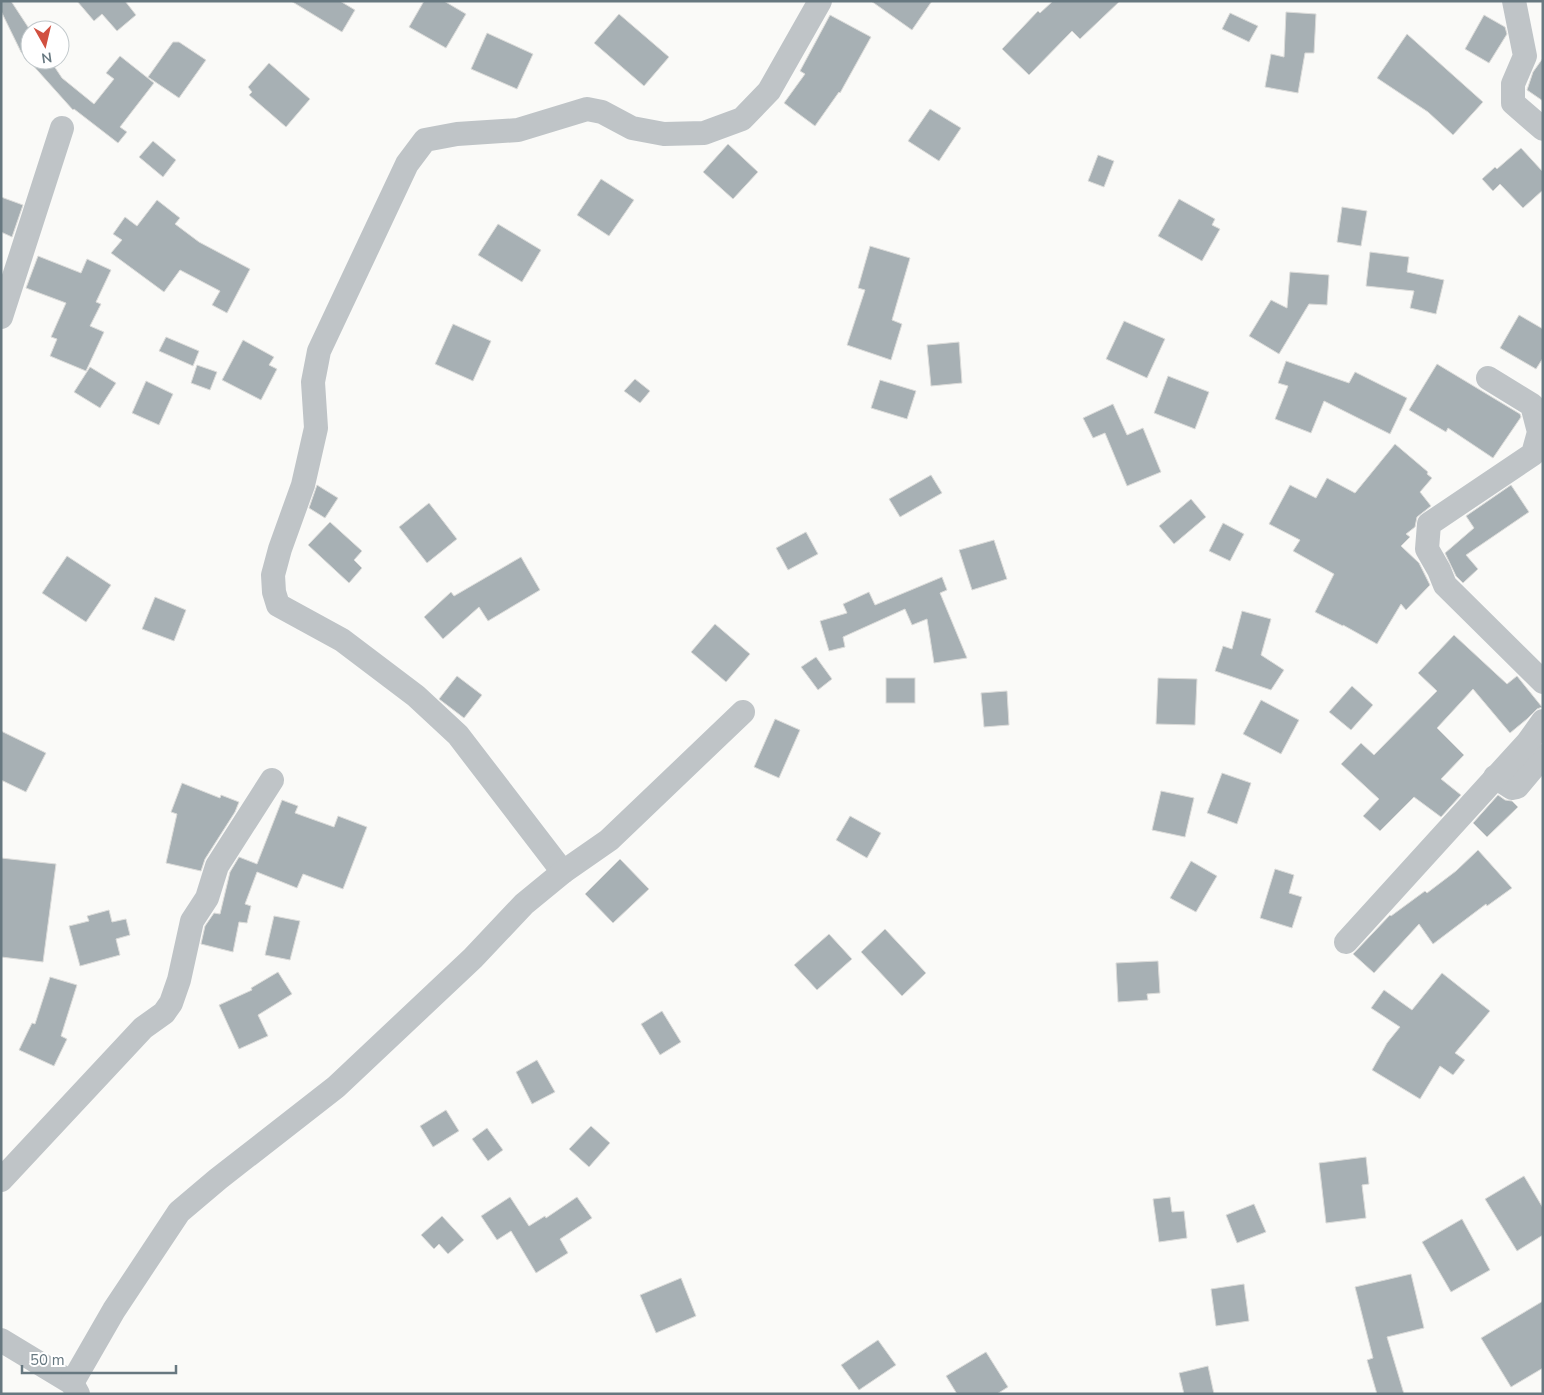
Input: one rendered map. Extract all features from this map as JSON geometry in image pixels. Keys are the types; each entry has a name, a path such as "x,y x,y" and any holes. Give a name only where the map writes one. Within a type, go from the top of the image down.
{"street":[{"path":"563,872 458,735 416,696 342,640 278,604 274,592 273,575 303,484 316,428 313,382 319,351 407,164 425,140 457,134 518,130 586,109 602,112 632,128 664,134 704,133 742,119 769,91 820,1"},
{"path":"1514,1 1525,56 1513,84 1513,103 1543,129"},
{"path":"1,317 62,128"},
{"path":"1488,378 1532,405 1539,432 1533,454 1428,524 1426,549 1439,570 1445,585 1543,682"},
{"path":"1,1340 75,1388 114,1310 179,1212 218,1179 336,1087 473,958 524,904 563,872 609,840 743,712"},
{"path":"1346,942 1528,742 1543,721"},
{"path":"1495,777 1512,788 1517,787 1543,756"},
{"path":"1,1180 143,1028 164,1013 171,1003 179,980 192,921 207,898 217,866 272,780"}],"building":[{"path":"1,1 11,1 23,20 20,20 20,50 1,11"},
{"path":"77,1 125,1 136,15 117,31 102,14 94,21"},
{"path":"291,1 340,1 355,10 342,32"},
{"path":"424,1 444,1 466,14 446,48 409,27"},
{"path":"871,1 932,1 912,30"},
{"path":"1053,1 1120,1 1080,39 1072,31 1029,75 1002,49 1038,11 1040,13"},
{"path":"1286,12 1316,14 1314,53 1305,53 1298,93 1265,87 1271,54 1284,57"},
{"path":"1230,13 1258,26 1249,42 1222,29"},
{"path":"619,14 669,57 644,86 594,43"},
{"path":"830,15 871,37 840,93 815,126 784,103 805,74 800,71"},
{"path":"1484,15 1505,27 1507,34 1489,63 1465,49"},
{"path":"487,33 533,54 517,89 471,69"},
{"path":"1407,34 1483,102 1453,135 1428,112 1377,78"},
{"path":"173,42 179,42 206,60 179,98 148,77"},
{"path":"120,56 154,83 120,127 127,132 118,143 73,110 37,70 57,70 62,78 94,104 114,79 106,73"},
{"path":"1543,58 1543,101 1527,90 1533,72"},
{"path":"269,63 310,99 286,127 249,95 252,92 248,87"},
{"path":"930,109 961,128 939,161 908,141"},
{"path":"153,141 176,160 163,177 139,157"},
{"path":"728,144 758,172 733,199 703,172"},
{"path":"1521,148 1543,172 1543,190 1523,208 1500,184 1493,191 1482,179 1495,167 1497,169"},
{"path":"1098,155 1114,161 1104,187 1088,181"},
{"path":"601,179 634,200 609,236 577,215"},
{"path":"1,197 23,205 12,237 1,232"},
{"path":"1179,199 1215,219 1212,225 1220,229 1202,261 1158,236"},
{"path":"157,200 180,218 175,224 199,242 250,269 227,313 212,305 220,291 180,270 164,292 111,253 122,240 113,234 125,217 137,226"},
{"path":"1342,207 1367,211 1361,246 1337,242"},
{"path":"498,224 541,250 522,282 478,255"},
{"path":"870,246 910,258 892,320 902,324 891,360 847,345 865,290 858,288"},
{"path":"1370,252 1409,257 1407,272 1444,280 1436,314 1410,308 1414,291 1366,286"},
{"path":"38,256 81,273 87,259 111,270 96,302 101,304 90,326 104,332 86,371 50,356 57,339 51,337 66,303 26,288"},
{"path":"1290,272 1329,275 1327,305 1309,304 1279,354 1249,336 1271,300 1287,308"},
{"path":"1519,315 1543,329 1543,358 1536,369 1500,348"},
{"path":"1124,321 1165,339 1147,378 1106,359"},
{"path":"453,324 491,341 473,381 435,364"},
{"path":"166,337 199,351 193,366 159,351"},
{"path":"243,340 274,357 269,365 277,369 261,400 222,380"},
{"path":"959,342 962,383 931,386 927,345"},
{"path":"1286,361 1349,383 1355,372 1407,398 1390,434 1324,401 1311,433 1275,419 1288,386 1278,383"},
{"path":"1437,364 1520,414 1521,417 1493,458 1448,428 1446,432 1409,410"},
{"path":"197,365 217,372 210,390 191,383"},
{"path":"90,367 116,383 100,408 74,392"},
{"path":"1168,376 1209,392 1195,429 1154,413"},
{"path":"635,379 650,391 640,403 624,391"},
{"path":"880,380 916,391 907,419 871,408"},
{"path":"146,381 173,394 159,425 132,413"},
{"path":"1113,404 1127,435 1143,428 1161,472 1127,486 1105,433 1093,438 1083,418"},
{"path":"1395,444 1428,472 1427,474 1432,478 1420,492 1431,506 1417,517 1415,527 1406,534 1410,537 1401,546 1419,563 1430,585 1406,610 1401,604 1377,644 1315,612 1334,574 1293,551 1300,540 1269,524 1290,485 1316,498 1327,478 1355,493"},
{"path":"931,475 942,493 900,517 889,499"},
{"path":"317,485 338,498 325,518 309,508"},
{"path":"1511,485 1529,512 1466,555 1478,569 1463,583 1456,576 1445,553 1474,528 1466,516"},
{"path":"1191,499 1206,517 1174,544 1159,526"},
{"path":"429,503 457,539 427,563 399,527"},
{"path":"330,522 362,551 354,560 362,568 349,583 308,545"},
{"path":"1223,523 1244,534 1230,561 1209,551"},
{"path":"806,532 818,554 788,570 776,548"},
{"path":"994,540 1007,579 972,590 959,550"},
{"path":"67,556 111,585 86,622 42,593"},
{"path":"521,557 540,590 488,621 479,607 443,639 424,617 451,592 454,596"},
{"path":"942,577 947,590 940,593 967,658 934,663 927,619 912,625 905,609 843,637 845,647 829,651 820,621 847,613 843,604 869,592 875,605"},
{"path":"155,597 186,610 174,641 142,629"},
{"path":"1242,611 1271,619 1261,655 1284,670 1271,690 1215,671 1223,646 1232,649"},
{"path":"715,624 750,654 726,682 691,652"},
{"path":"1454,635 1507,684 1517,676 1542,707 1537,709 1510,733 1473,689 1437,728 1464,755 1441,779 1461,795 1441,817 1414,797 1380,831 1363,816 1379,799 1341,764 1361,743 1374,755 1437,691 1418,673"},
{"path":"816,657 832,679 818,690 801,667"},
{"path":"457,676 482,695 464,718 439,699"},
{"path":"886,678 915,678 915,703 886,703"},
{"path":"1158,678 1197,679 1195,725 1156,724"},
{"path":"1352,686 1373,705 1351,730 1329,712"},
{"path":"1007,691 1009,725 984,727 981,693"},
{"path":"1261,700 1299,720 1281,754 1243,734"},
{"path":"775,719 800,730 779,778 754,767"},
{"path":"1,731 46,753 26,792 1,780"},
{"path":"1222,773 1251,783 1237,824 1207,813"},
{"path":"182,783 220,798 221,795 239,802 235,812 205,859 201,871 166,863 177,814 171,812"},
{"path":"1161,791 1194,798 1185,837 1152,830"},
{"path":"1498,795 1505,800 1512,801 1518,807 1487,837 1473,823"},
{"path":"282,800 298,806 295,813 334,827 338,816 367,827 343,889 303,874 297,888 257,872 245,904 251,906 247,923 239,922 233,952 201,944 205,926 214,913 220,914 230,872 239,857 257,864"},
{"path":"850,816 881,833 867,858 836,840"},
{"path":"1478,850 1512,888 1487,906 1486,904 1433,944 1419,924 1374,973 1353,954 1390,915 1425,891 1427,893 1456,871"},
{"path":"1,858 56,864 43,962 1,957"},
{"path":"620,859 649,889 613,923 585,894"},
{"path":"1191,861 1217,876 1196,912 1170,898"},
{"path":"1275,869 1294,875 1289,893 1302,897 1292,928 1260,918"},
{"path":"109,910 112,922 126,919 130,935 116,939 120,955 80,966 69,926 89,921 87,916"},
{"path":"274,916 300,921 290,960 265,955"},
{"path":"885,929 926,973 902,996 861,952"},
{"path":"829,934 852,959 817,990 794,965"},
{"path":"1158,961 1160,993 1147,994 1148,1000 1118,1002 1116,963"},
{"path":"278,972 292,994 258,1015 268,1036 239,1049 219,1005 252,990 251,988"},
{"path":"1442,973 1490,1011 1455,1053 1465,1060 1453,1075 1440,1066 1420,1099 1372,1070 1387,1043 1400,1027 1371,1008 1384,990 1412,1010"},
{"path":"50,977 77,985 61,1036 67,1039 54,1066 19,1050 32,1023 35,1024"},
{"path":"662,1011 681,1042 660,1055 641,1024"},
{"path":"537,1060 555,1092 532,1104 516,1072"},
{"path":"446,1110 459,1131 433,1147 420,1126"},
{"path":"591,1126 610,1143 589,1167 569,1149"},
{"path":"487,1128 503,1150 488,1161 472,1139"},
{"path":"1366,1157 1369,1184 1362,1185 1366,1218 1326,1223 1319,1163"},
{"path":"1524,1176 1543,1208 1543,1235 1517,1251 1485,1199"},
{"path":"510,1197 529,1226 545,1216 546,1218 577,1197 592,1218 560,1239 568,1253 536,1273 511,1231 497,1240 481,1216"},
{"path":"1170,1197 1172,1212 1184,1211 1187,1238 1159,1242 1153,1199"},
{"path":"1254,1204 1266,1232 1237,1243 1226,1215"},
{"path":"442,1216 464,1240 448,1254 439,1244 434,1249 421,1235"},
{"path":"1462,1219 1490,1270 1451,1292 1422,1242"},
{"path":"1411,1274 1424,1328 1387,1337 1404,1394 1377,1394 1367,1360 1373,1358 1355,1287"},
{"path":"681,1278 696,1316 656,1333 640,1295"},
{"path":"1244,1284 1249,1321 1216,1326 1211,1289"},
{"path":"1543,1301 1543,1368 1511,1387 1481,1338"},
{"path":"878,1340 896,1365 859,1390 841,1365"},
{"path":"986,1352 1008,1387 997,1394 957,1394 946,1376"},
{"path":"1208,1366 1214,1394 1184,1394 1179,1373"}]}
